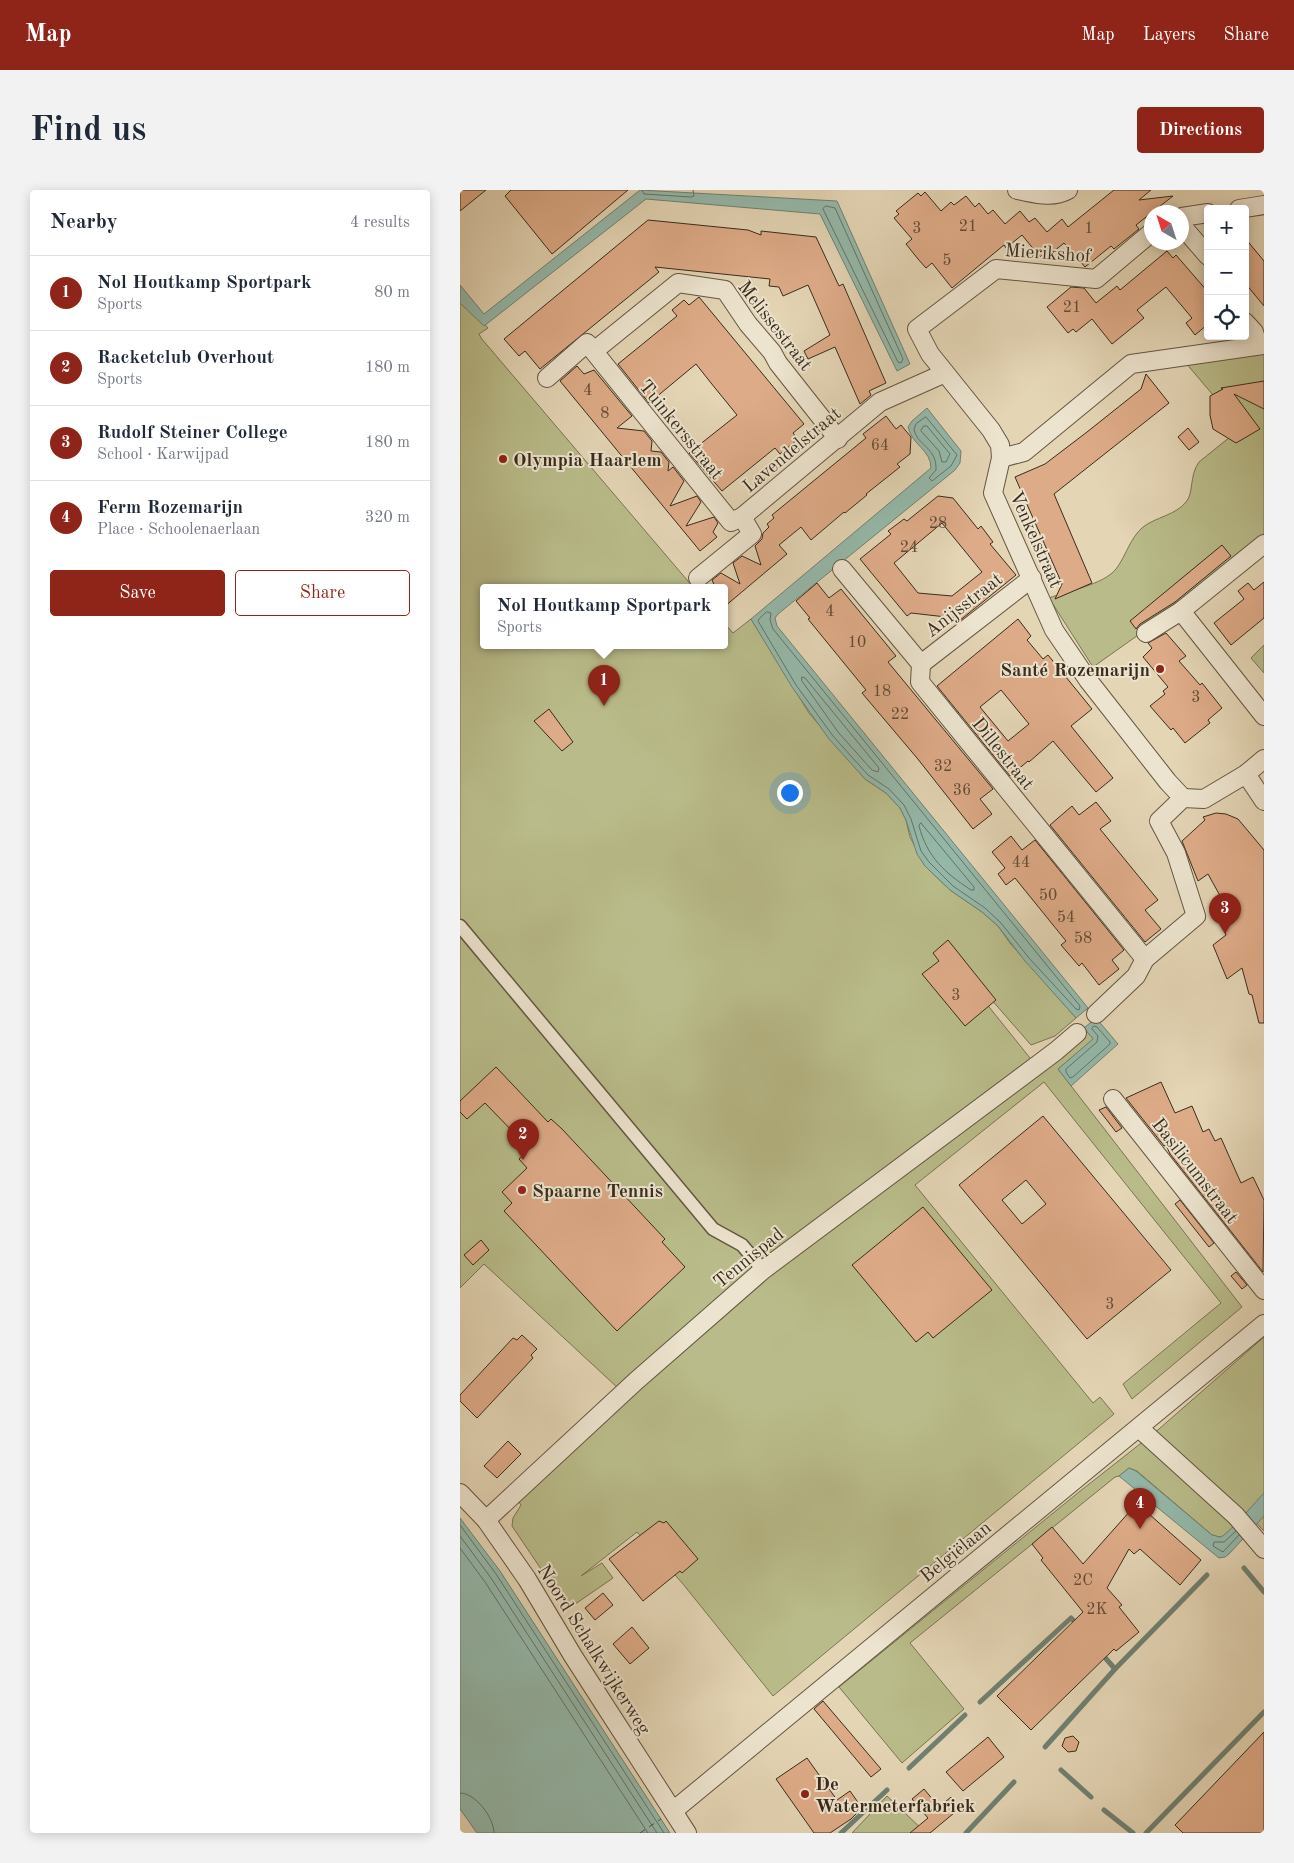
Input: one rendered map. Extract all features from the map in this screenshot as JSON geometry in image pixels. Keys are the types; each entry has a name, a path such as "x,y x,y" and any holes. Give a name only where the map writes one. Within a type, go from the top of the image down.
{"street":[{"path":"1017,190 1046,195 1063,193 1068,190"},
{"path":"1249,207 1264,205"},
{"path":"1189,216 1204,214"},
{"path":"1189,234 1204,251"},
{"name":"Mierikshof","path":"944,373 930,354 916,329 996,269 1096,279 1144,239"},
{"name":"Melissestraat","path":"594,351 678,283 726,290 748,324 772,352 778,363 838,439"},
{"path":"944,373 991,430 1000,445 1001,458 1024,452 1131,364 1261,345 1249,326"},
{"path":"547,378 587,343 594,351"},
{"name":"Tuinkersstraat","path":"594,351 731,522 742,517"},
{"name":"Lavendelstraat","path":"698,578 752,534 742,517 838,439 880,402 944,373"},
{"name":"Venkelstraat","path":"1001,458 993,493 1054,630 1088,680 1168,782 1183,798"},
{"path":"1146,633 1181,611 1264,544"},
{"path":"842,570 921,664"},
{"name":"Anijsstraat","path":"921,664 1032,578"},
{"path":"1181,611 1264,716"},
{"name":"Dillestraat","path":"921,664 920,682 1145,959"},
{"path":"1096,1014 1136,976 1145,959 1196,916 1176,854 1159,821 1183,798 1204,799 1246,774 1264,759"},
{"path":"1246,774 1264,801"},
{"path":"460,926 713,1229 742,1245 763,1270"},
{"name":"Tennispad","path":"486,1520 636,1381 763,1270 1056,1051 1076,1033"},
{"name":"Basilicumstraat","path":"1113,1100 1264,1290"},
{"name":"Belgiëlaan","path":"673,1811 1264,1324"},
{"path":"1139,1428 1236,1516 1259,1543"},
{"name":"Noord Schalkwijkerweg","path":"460,1493 486,1520 527,1579 573,1656 687,1833"}],"green space":[{"path":"460,296 488,328 479,334 481,338 690,584 480,584 480,649 728,649 728,627 733,633 751,619 809,713 865,779 886,793 900,808 906,820 910,837 925,866 950,890 982,912 998,926 1010,943 1076,1018 1055,1036 1031,1045 990,998 941,947 1034,1063 1048,1057 1084,1028 1094,1039 1058,1069 1242,1307 1132,1399 1123,1384 1221,1303 1044,1082 915,1185 1093,1403 1100,1397 1114,1414 773,1696 683,1584 637,1532 581,1576 602,1563 613,1578 568,1609 512,1526 513,1518 521,1505 511,1490 619,1389 484,1264 460,1288"},
{"path":"1264,351 1264,538 1189,599 1093,667 1049,598 1084,587 1110,575 1116,569 1135,536 1143,527 1177,510 1186,502 1199,462 1241,428 1185,362"},
{"path":"1264,645 1264,673 1251,658"},
{"path":"1264,1337 1264,1531 1246,1512 1226,1534 1219,1537 1212,1535 1137,1471 1129,1468 1115,1477 910,1643 964,1709 902,1763 839,1687 1159,1429"},
{"path":"887,1796 926,1833 852,1833"}],"water":[{"path":"640,190 837,201 910,364 897,371 820,214 646,199 484,326 460,303 460,285 484,314"},
{"path":"927,408 961,451 960,463 955,470 775,618 777,626 1088,1008 1076,1018 1025,961 998,926 982,912 950,890 925,866 917,854 900,808 886,793 865,779 829,739 792,687 751,619 931,468 928,457 913,438 908,427"},
{"path":"1096,1018 1118,1044 1071,1086 1058,1069 1093,1039 1084,1028"},
{"path":"1129,1468 1136,1471 1212,1535 1220,1537 1223,1535 1235,1525 1264,1493 1264,1516 1229,1554 1219,1558 1119,1476"},
{"path":"460,1518 500,1571 670,1833 477,1833 460,1809"}],"building":[{"path":"460,190 486,190 460,211"},
{"path":"511,190 628,190 552,254 505,196"},
{"path":"1114,190 1151,190 1139,200 1173,196 1162,205 1144,205 1144,219 1136,225 1139,229 1114,249 1111,246 1085,267 1064,243 1048,256 1045,253 1040,257 1022,235 1006,248 1004,245 952,288 932,263 926,268 918,259 906,244 912,239 894,218 899,214 896,211 918,193 921,196 925,192 941,211 951,202 954,205 966,196 975,207 979,203 988,214 993,210 1005,224 1020,211 1029,222 1035,218 1047,232 1062,219 1068,227"},
{"path":"648,220 748,230 761,235 761,231 816,237 839,286 843,284 886,383 869,391 871,395 860,404 835,347 808,359 804,351 830,335 808,285 783,296 779,287 769,286 770,279 655,267 659,272 540,369 525,351 519,356 504,339"},
{"path":"1249,243 1264,261 1264,306 1249,288"},
{"path":"1167,251 1173,258 1176,255 1204,287 1204,327 1195,335 1186,323 1192,318 1166,287 1137,310 1144,318 1112,344 1092,319 1076,332 1073,329 1068,333 1047,307 1071,287 1084,288 1096,303 1117,286 1120,290"},
{"path":"699,297 804,424 793,433 798,439 780,454 775,448 722,491 689,453 737,415 696,364 649,403 618,364 677,316 672,310 684,300 689,305"},
{"path":"577,366 584,374 594,370 632,416 617,428 644,431 652,441 651,451 661,452 669,462 668,471 673,467 684,481 670,506 697,496 701,502 686,526 714,517 718,523 713,532 717,537 700,551 560,381"},
{"path":"1146,374 1169,403 1054,494 1092,583 1055,599 1062,584 1015,477 1045,464 1087,432 1141,389"},
{"path":"1264,381 1264,409 1234,394 1260,429 1236,443 1213,429 1210,415 1210,396 1223,389 1221,388"},
{"path":"886,416 896,429 901,425 911,437 910,454 897,464 900,467 811,540 801,527 779,545 787,554 728,604 728,584 714,584 712,580 721,573 740,584 733,563 742,556 761,565 755,546 769,527 767,524 774,518 772,515 866,438 863,434"},
{"path":"1188,428 1199,442 1189,450 1178,437"},
{"path":"938,496 953,498 978,529 981,526 993,542 990,544 1016,575 958,622 955,618 911,613 907,616 860,559 891,534 888,531 904,519 907,521","holes":["942,523 982,572 952,596 918,593 894,563"]},
{"path":"1222,545 1231,556 1175,602 1140,624 1136,629 1130,621"},
{"path":"1264,582 1264,618 1231,645 1214,623 1244,599 1238,591 1248,583 1254,590"},
{"path":"817,583 829,598 841,589 896,656 888,662 993,789 980,799 992,814 973,829 917,758 862,693 866,690 808,619 810,618 796,601"},
{"path":"1018,619 1031,636 1027,640 1043,659 1048,655 1092,709 1071,726 1113,778 1096,792 1053,741 1010,776 937,686","holes":["1001,690 1029,724 1008,741 980,707"]},
{"path":"1166,633 1186,656 1179,661 1200,685 1202,683 1222,708 1208,720 1210,723 1185,743 1173,728 1171,730 1150,706 1165,694 1163,691 1168,687 1143,657 1152,648 1148,643"},
{"path":"549,709 573,742 562,751 534,721"},
{"path":"1096,802 1111,821 1100,829 1158,900 1145,910 1161,929 1145,942 1050,825 1072,806 1079,815"},
{"path":"1216,813 1226,814 1238,819 1264,850 1264,1023 1259,1023 1252,995 1249,994 1242,968 1227,979 1213,945 1226,935 1224,930 1235,921 1227,913 1229,912 1208,874 1198,881 1182,841 1205,820 1203,817"},
{"path":"1011,836 1022,850 1035,840 1124,950 1112,960 1119,969 1099,985 1082,963 1079,966 1061,945 1066,941 1015,878 1006,885 998,874 1005,868 992,852"},
{"path":"948,940 996,1000 965,1026 922,974 939,961 933,953"},
{"path":"496,1067 548,1122 551,1119 562,1129 665,1239 662,1242 685,1267 617,1331 504,1211 512,1203 502,1192 527,1168 519,1159 526,1153 515,1141 519,1138 485,1103 467,1119 460,1112 460,1101"},
{"path":"1161,1082 1175,1113 1192,1106 1203,1132 1209,1129 1215,1141 1221,1138 1241,1183 1253,1177 1264,1200 1263,1272 1170,1154 1166,1145 1164,1146 1126,1098"},
{"path":"1106,1107 1122,1128 1116,1132 1099,1110"},
{"path":"1043,1116 1171,1270 1087,1339 959,1185","holes":["1026,1180 1046,1204 1022,1224 1002,1200"]},
{"path":"1180,1200 1214,1243 1209,1247 1175,1204"},
{"path":"923,1207 992,1290 933,1338 928,1332 916,1342 852,1265"},
{"path":"481,1240 489,1250 473,1265 464,1255"},
{"path":"1236,1272 1247,1285 1242,1289 1231,1276"},
{"path":"522,1335 537,1349 531,1355 533,1358 477,1418 460,1401 460,1395 513,1338 517,1340"},
{"path":"508,1441 521,1454 497,1478 484,1466"},
{"path":"1139,1501 1151,1512 1149,1514 1201,1560 1180,1585 1140,1549 1134,1554 1129,1549 1107,1588 1122,1605 1119,1607 1139,1632 1116,1651 1114,1649 1031,1730 997,1696 1083,1612 1041,1560 1043,1558 1032,1544 1052,1527 1083,1564"},
{"path":"659,1521 664,1523 666,1521 698,1559 643,1601 609,1559"},
{"path":"603,1593 613,1605 595,1620 585,1608"},
{"path":"632,1627 649,1648 630,1664 613,1644"},
{"path":"823,1701 881,1769 871,1777 814,1709"},
{"path":"1264,1732 1264,1833 1183,1833 1175,1825"},
{"path":"1073,1736 1079,1742 1076,1751 1068,1752 1062,1746 1065,1738"},
{"path":"988,1737 1004,1757 963,1791 946,1772"},
{"path":"807,1758 837,1800 850,1791 862,1808 851,1819 830,1833 814,1833 776,1779"},
{"path":"924,1789 939,1807 951,1797 960,1808 930,1833 910,1833 928,1818 912,1799"}],"waterway":[{"path":"1244,1568 1264,1592"},
{"path":"1101,1653 1115,1669 1207,1575"},
{"path":"980,1702 1071,1618 1078,1625"},
{"path":"1045,1747 1115,1669"},
{"path":"1146,1833 1264,1712"},
{"path":"909,1768 965,1715"},
{"path":"1061,1770 1091,1797"},
{"path":"966,1833 1014,1782"},
{"path":"841,1833 887,1790"},
{"path":"1104,1810 1133,1833"}],"ferry route":[{"path":"640,1833 661,1819"}],"place":[{"name":"Olympia Haarlem","path":"503,459"},
{"name":"Santé Rozemarijn","path":"1160,669"},
{"name":"Nol Houtkamp Sportpark","path":"604,706"},
{"name":"Rudolf Steiner College","path":"1225,934"},
{"name":"Racketclub Overhout","path":"523,1160"},
{"name":"Spaarne Tennis","path":"522,1190"},
{"name":"Ferm Rozemarijn","path":"1140,1529"},
{"name":"De Watermeterfabriek","path":"805,1794"}]}
